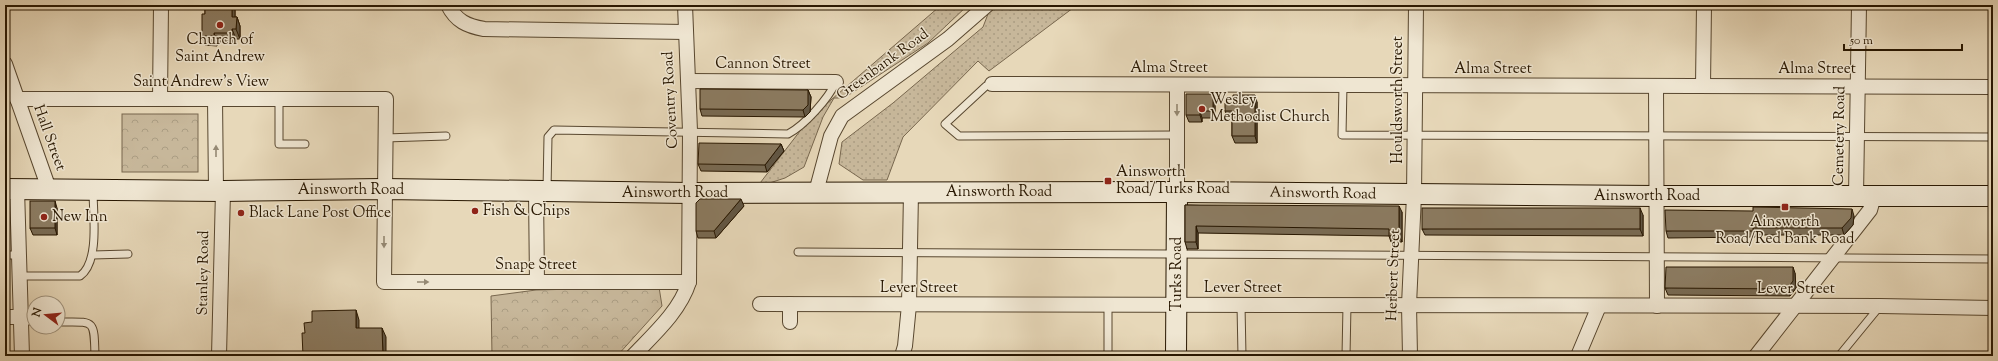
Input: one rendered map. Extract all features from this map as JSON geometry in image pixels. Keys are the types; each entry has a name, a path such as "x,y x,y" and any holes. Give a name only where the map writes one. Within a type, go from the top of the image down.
{"main road":[{"name":"Ainsworth Road","path":"11,189 384,189 690,193 1177,192 1414,195 1993,196"},
{"name":"Turks Road","path":"1176,356 1177,192"}],"street":[{"path":"160,5 160,99"},
{"path":"448,5 453,15 471,27 685,32"},
{"name":"Coventry Road","path":"685,5 690,131 689,282"},
{"name":"Greenbank Road","path":"816,192 831,136 842,116 948,39 987,5"},
{"name":"Houldsworth Street","path":"1414,195 1416,5"},
{"path":"1703,86 1704,5"},
{"name":"Cemetery Road","path":"1859,5 1857,135 1865,196"},
{"name":"Hall Street","path":"5,64 49,189"},
{"name":"Cannon Street","path":"689,81 836,82"},
{"name":"Alma Street","path":"992,84 1993,87"},
{"path":"1177,85 1177,192"},
{"path":"1656,86 1657,306"},
{"name":"Saint Andrew's View","path":"17,99 386,99 385,138"},
{"name":"Stanley Road","path":"215,99 219,190 219,356"},
{"path":"384,189 385,138"},
{"path":"11,189 20,255 26,320 22,356"},
{"name":"Snape Street","path":"384,189 384,282 689,282"},
{"path":"537,282 541,192"},
{"path":"902,356 905,346 910,305 911,192"},
{"name":"Herbert Street","path":"1410,356 1409,305 1414,195"},
{"path":"1756,356 1870,210 1865,196"},
{"path":"633,356 668,319 686,292 689,282"},
{"name":"Lever Street","path":"760,304 1880,306 1993,308"},
{"path":"790,304 790,322"},
{"path":"1578,356 1599,306"},
{"path":"5,317 26,320"}],"lane":[{"path":"541,192 548,137 554,130 690,131 788,134 797,129 831,93 836,82"},
{"path":"992,84 986,86 945,124 959,136 1177,135"},
{"path":"1343,85 1342,134 1857,135 1993,137"},
{"path":"279,99 279,144 305,144"},
{"path":"385,138 446,136"},
{"path":"21,276 80,276 84,273 93,255 93,189"},
{"path":"798,252 1177,255 1657,255 1993,259"},
{"path":"93,255 128,254"},
{"path":"5,255 20,255"},
{"path":"1108,305 1108,356"},
{"path":"1241,305 1242,356"},
{"path":"1346,356 1347,305"},
{"path":"1839,356 1880,306"},
{"path":"66,322 86,322 92,325 94,330 95,356"}],"green space":[{"path":"751,5 968,5 928,43 844,98 834,98 823,117 804,167 785,178 757,187 810,118 939,7"},
{"path":"995,5 1077,5 989,71 978,61 903,137 887,180 863,180 839,164 842,142 893,103 983,27 988,14"},
{"path":"122,114 198,114 198,172 122,172"},
{"path":"659,287 662,306 617,356 492,356 491,296 536,290"}],"building":[{"name":"Church of Saint Andrew","path":"205,5 232,5 232,17 237,17 236,29 232,29 232,33 214,33 214,36 202,36 202,14 205,14"},
{"path":"700,89 808,90 808,105 803,110 700,109"},
{"path":"1186,94 1213,94 1213,111 1200,111 1200,115 1186,115"},
{"path":"1233,95 1255,95 1255,136 1232,136 1232,111 1225,111 1225,103 1233,103"},
{"path":"699,143 781,144 765,165 698,164"},
{"path":"700,199 741,199 714,231 696,231 696,203"},
{"path":"30,201 55,201 55,228 30,228"},
{"path":"1185,205 1399,206 1399,235 1389,236 1389,229 1196,226 1196,242 1185,242"},
{"path":"1753,207 1852,209 1851,218 1842,228 1753,228 1753,231 1666,231 1665,210 1753,211"},
{"path":"1422,208 1640,208 1640,229 1422,229"},
{"path":"1666,267 1793,267 1793,281 1787,289 1665,288"},
{"path":"356,310 356,328 382,328 383,356 303,356 302,333 305,333 304,323 312,322 312,311"}],"place":[{"name":"Church of Saint Andrew","path":"220,25"},
{"name":"Wesley Methodist Church","path":"1202,109"},
{"name":"Ainsworth Road/Turks Road","path":"1108,181"},
{"name":"Ainsworth Road/Red Bank Road","path":"1785,207"},
{"name":"Fish & Chips","path":"475,211"},
{"name":"Black Lane Post Office","path":"241,213"},
{"name":"New Inn","path":"44,217"}]}
